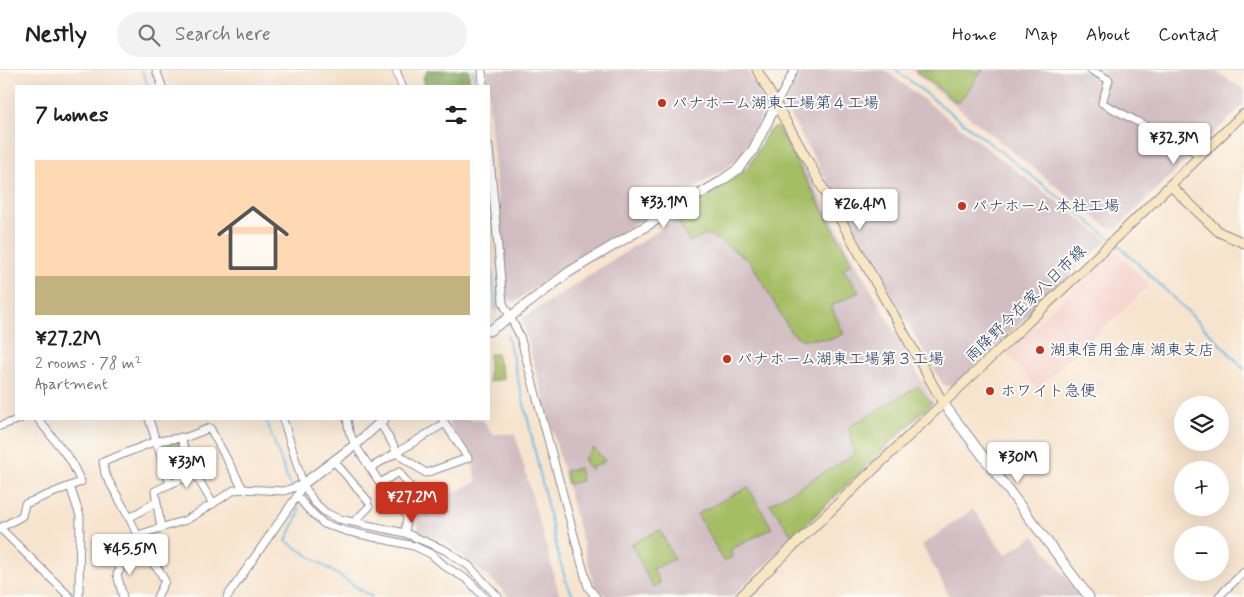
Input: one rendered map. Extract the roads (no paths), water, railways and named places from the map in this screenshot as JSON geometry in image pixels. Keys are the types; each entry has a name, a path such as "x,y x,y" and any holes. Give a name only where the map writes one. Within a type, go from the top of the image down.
{"main road":[{"path":"757,70 943,403"},
{"name":"雨降野今在家八日市線","path":"740,597 1244,114"},
{"path":"1170,185 1219,232 1244,243"}],"street":[{"path":"156,70 162,85"},
{"path":"396,70 402,85"},
{"path":"482,70 483,85"},
{"path":"490,330 569,272 720,182 738,169 752,152 794,70"},
{"path":"1091,70 1109,80 1102,103 1201,155"},
{"path":"490,158 503,303 520,336 588,587 596,597"},
{"path":"943,403 1089,597"},
{"path":"0,426 17,420"},
{"path":"39,420 71,461 81,482 25,504 22,516 0,528 70,597"},
{"path":"149,420 170,484"},
{"path":"283,420 303,484 314,502 326,513 339,519 405,533 445,550 460,559 475,572 498,597"},
{"path":"347,420 349,431 355,445 380,483 407,516 405,533"},
{"path":"138,535 186,520 234,490 284,491 303,484 355,445 382,421 396,452 426,473 468,458 443,421 396,452 370,468"},
{"path":"157,597 165,581 159,570 147,558 138,535 105,474 103,462 156,441 187,437 210,428 244,489"},
{"path":"181,437 195,474 213,504"},
{"path":"334,461 368,504 355,522"},
{"path":"380,483 400,472 414,492"},
{"path":"161,528 154,491 195,474"},
{"path":"227,597 297,496 303,484"},
{"path":"70,486 80,516 80,597"},
{"path":"297,496 324,524 346,531 414,546 431,554 446,567 468,580 484,597"},
{"path":"129,518 156,502"},
{"path":"123,597 117,574 120,570 118,562 143,547"},
{"path":"1218,597 1244,572"}],"waterway":[{"path":"142,70 148,85"},
{"path":"473,70 475,85"},
{"path":"896,70 1111,238"},
{"path":"1116,243 1244,369"},
{"path":"490,252 496,311"},
{"path":"507,335 559,558 567,584 574,597"},
{"path":"266,420 290,486"},
{"path":"296,502 299,513 286,541 372,597"}],"place":[{"name":"パナホーム湖東工場第４工場","path":"662,103"},
{"name":"パナホーム 本社工場","path":"962,206"},
{"name":"湖東信用金庫 湖東支店","path":"1040,350"},
{"name":"パナホーム湖東工場第３工場","path":"727,359"},
{"name":"ホワイト急便","path":"990,391"}]}
